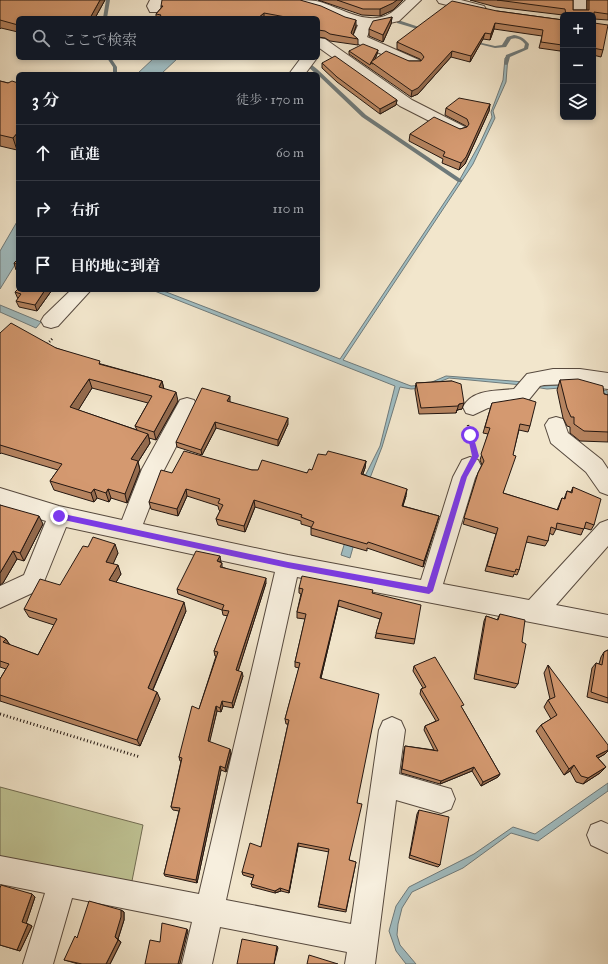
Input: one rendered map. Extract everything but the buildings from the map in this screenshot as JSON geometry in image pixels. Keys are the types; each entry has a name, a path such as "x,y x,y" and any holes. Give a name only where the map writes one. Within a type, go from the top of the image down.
{"street":[{"path":"298,0 326,8 328,32 381,87 432,122 459,130"},
{"path":"328,32 366,22 370,23 394,18 414,0"},
{"path":"444,0 496,12"},
{"path":"579,0 579,12"},
{"path":"366,22 359,39 414,63"},
{"path":"298,72 308,60"},
{"path":"54,318 80,292"},
{"path":"473,407 483,400 520,396 534,379 557,375 608,381"},
{"path":"129,531 153,469 187,406"},
{"path":"556,425 559,437 594,466 608,486"},
{"path":"429,591 464,477 470,466"},
{"path":"0,497 59,516 288,565 608,626"},
{"path":"0,597 33,582 59,516"},
{"path":"534,612 608,530"},
{"path":"197,964 288,565"},
{"path":"0,870 209,911 362,953 392,730"},
{"path":"385,783 442,799"},
{"path":"38,964 63,882"}],"path":[{"path":"44,348 58,328 54,318"},
{"path":"470,466 476,456 468,423 473,407"},
{"path":"0,714 140,757"}],"green space":[{"path":"0,787 143,825 131,886 0,861"}],"water":[{"path":"508,56 506,82 493,111 495,118 473,164 343,360 411,386 425,385 446,376 525,382 544,386 571,384 601,391 607,390 608,401 573,387 547,389 449,378 424,388 411,389 400,387 382,447 370,478 372,480 350,558 341,555 365,476 380,446 395,386 157,292 166,292 340,359 460,179 480,143 492,117 491,112 503,80 505,58"},
{"path":"152,60 176,60 163,72 139,72"},
{"path":"16,223 16,263 0,289 0,251"},
{"path":"0,305 41,322 36,328 0,312"},
{"path":"608,783 608,791 538,841 511,833 463,868 412,892 402,908 397,935 400,945 416,964 406,964 396,951 389,931 396,906 409,887 474,854 513,827 535,834"}],"waterway":[{"path":"105,16 108,0"},
{"path":"399,22 426,30"},
{"path":"473,42 495,47 504,46 509,38 521,38 527,44 526,49 508,56 506,64"},
{"path":"110,60 115,67 115,72"},
{"path":"302,60 317,72"},
{"path":"320,75 364,116 460,181"}],"route":[{"path":"59,516 288,565 429,591 464,477 476,456 470,435"}]}
